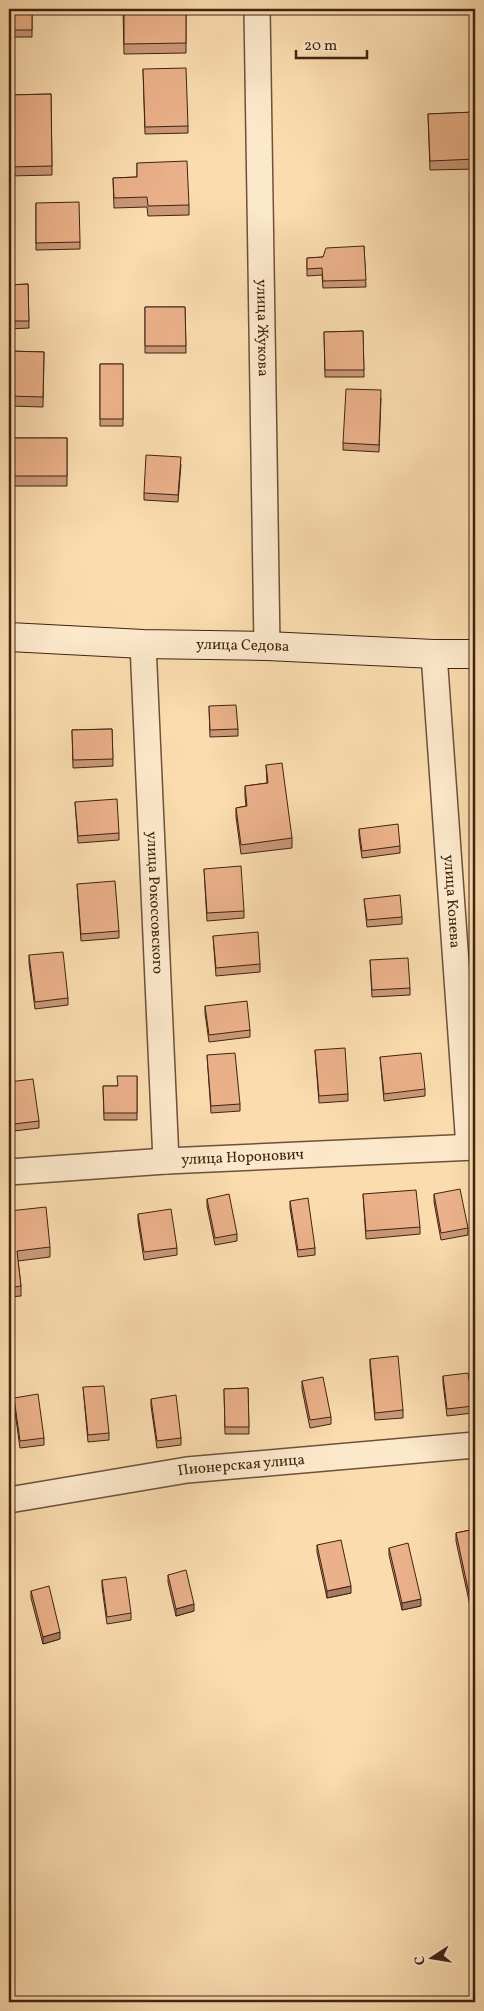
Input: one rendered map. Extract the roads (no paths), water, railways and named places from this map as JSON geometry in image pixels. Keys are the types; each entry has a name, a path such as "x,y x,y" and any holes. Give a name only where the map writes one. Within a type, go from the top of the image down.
{"street":[{"name":"улица Жукова","path":"257,9 267,646"},
{"name":"улица Седова","path":"9,637 143,644 267,646 434,654 475,654"},
{"name":"улица Рокоссовского","path":"143,644 166,1161"},
{"name":"улица Конева","path":"434,654 472,1147"},
{"name":"улица Норонович","path":"9,1172 166,1161 472,1147"},
{"name":"Пионерская улица","path":"9,1500 187,1470 475,1445"}]}
